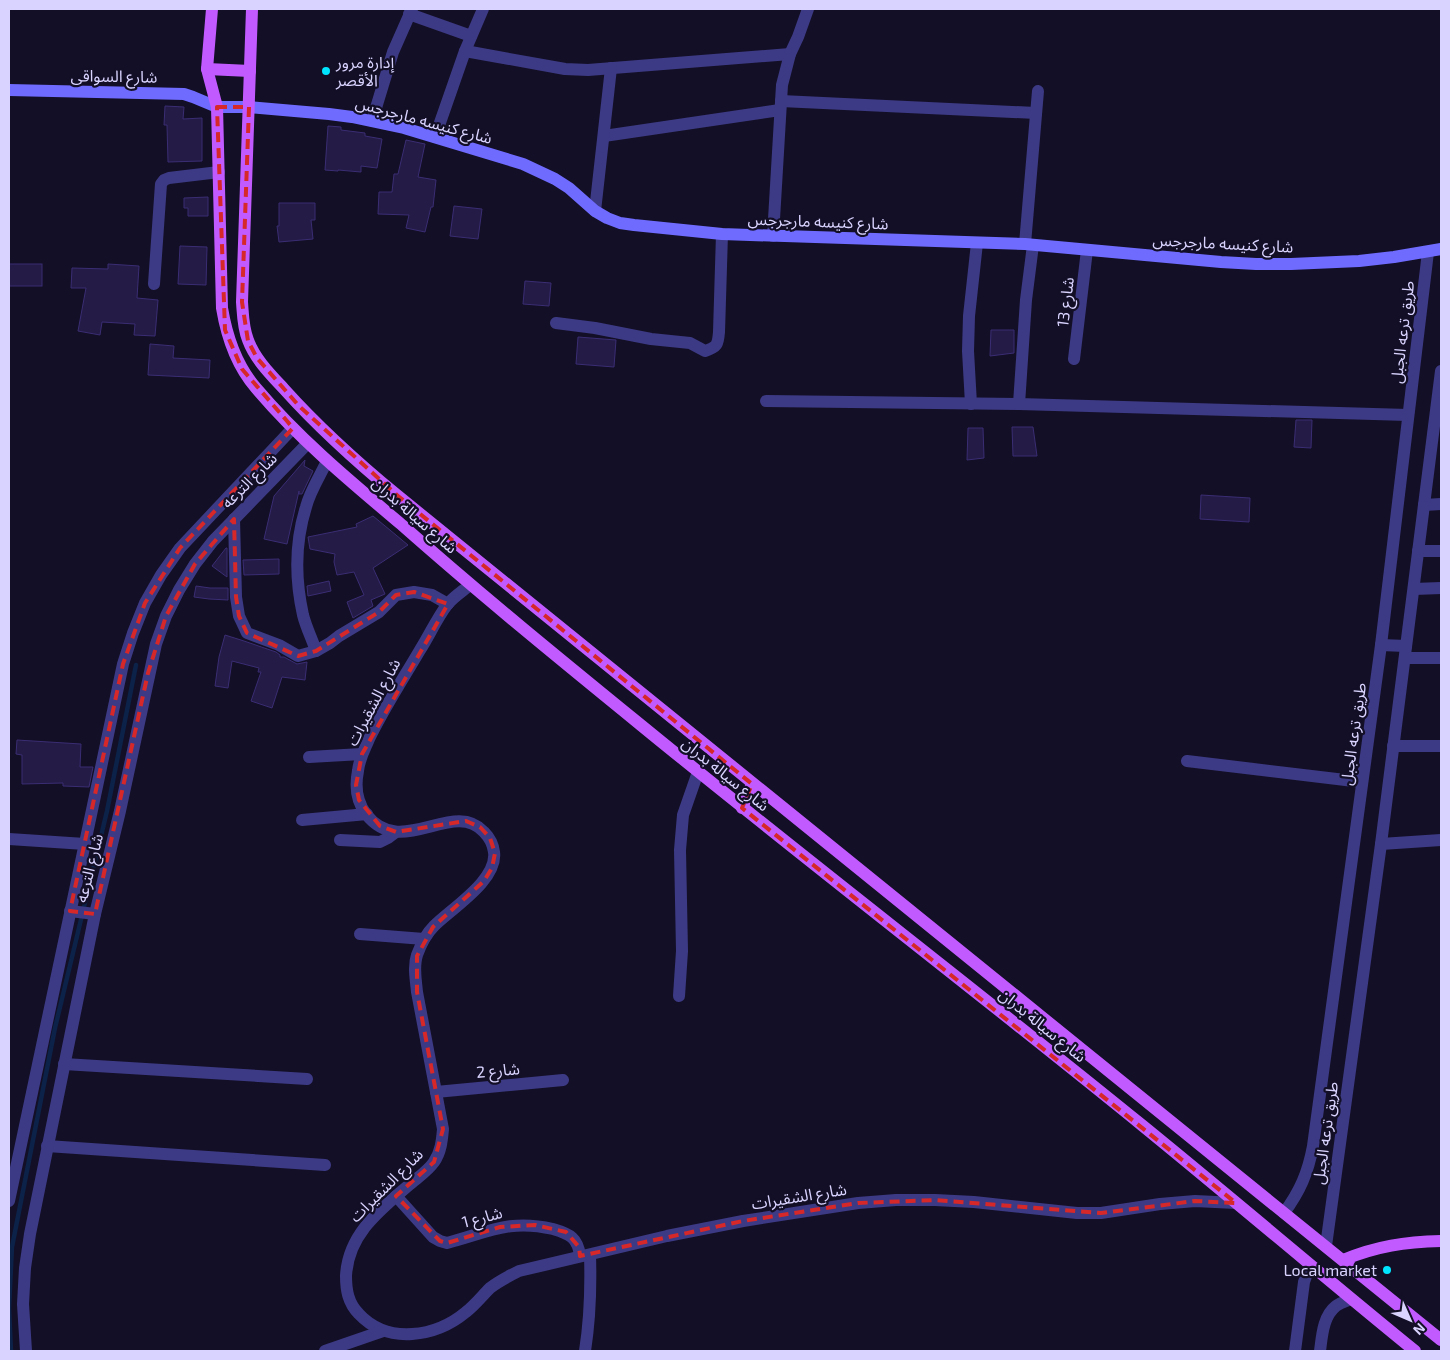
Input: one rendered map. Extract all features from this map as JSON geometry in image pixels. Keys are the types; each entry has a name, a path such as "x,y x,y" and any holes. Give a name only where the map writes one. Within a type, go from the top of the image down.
{"main road":[{"name":"شارع سيالة بدران","path":"212,9 207,69 217,107 222,308 225,330 232,350 254,387 327,461 470,585 742,808 1144,1127 1415,1351"},
{"name":"شارع سيالة بدران","path":"252,9 242,302 243,322 248,341 257,358 331,438 364,468 1441,1340"},
{"path":"207,69 250,71"},
{"path":"742,808 752,784"},
{"path":"1343,1260 1388,1245 1406,1242 1441,1242"}],"street":[{"path":"435,137 465,51 483,9"},
{"path":"773,236 782,85 790,54 808,9"},
{"path":"372,121 393,52 410,11 471,36"},
{"path":"465,51 565,69 588,70 790,54"},
{"path":"595,212 611,68"},
{"name":"شارع السواقى","path":"9,90 184,94 194,96 217,107"},
{"path":"1019,404 1038,91"},
{"path":"604,136 781,105 1036,113"},
{"name":"شارع كنيسه مارجرجس","path":"217,107 249,107 329,114 404,128 539,170 569,188 595,212 620,223 722,234 1029,245 1222,262 1290,264 1359,261 1441,249"},
{"path":"154,284 161,184 168,178 219,172"},
{"path":"556,323 595,328 651,339 690,343 705,351 714,348 718,343 720,332 722,234"},
{"path":"972,404 968,351 969,316 977,243"},
{"name":"شارع 13","path":"1074,359 1088,250"},
{"name":"طريق ترعه الجبل","path":"1284,1212 1304,1182 1310,1164 1381,645 1428,252"},
{"name":"طريق ترعه الجبل","path":"1326,1246 1394,746 1424,505 1437,436 1441,370"},
{"path":"766,401 1019,404 1408,415"},
{"name":"شارع الترعه","path":"26,1351 23,1304 25,1268 64,1064 82,913 85,844 123,664 133,633 146,603 161,575 180,548 293,428"},
{"name":"شارع الترعه","path":"9,1201 82,913 120,811 156,644 166,616 184,581 213,540 308,443"},
{"path":"316,651 304,616 299,589 297,560 300,532 306,505 327,461"},
{"path":"1424,505 1441,504"},
{"path":"234,519 238,616 247,633 279,645 298,656 316,651 380,612 396,595 414,592 432,595 448,604"},
{"path":"1418,552 1441,551"},
{"name":"شارع الشقيرات","path":"367,814 359,800 356,785 362,754 377,722 448,604 470,585"},
{"path":"1414,588 1441,588"},
{"path":"1381,645 1406,652 1441,658"},
{"path":"1394,746 1441,746"},
{"path":"309,758 362,754"},
{"path":"1187,761 1362,782"},
{"path":"679,996 682,951 680,850 683,816 698,772"},
{"path":"302,820 367,814 380,826 396,832"},
{"name":"شارع الشقيرات","path":"396,832 413,832 450,822 466,821 480,827 490,838 495,853 492,868 484,882 433,927 424,939 417,956 415,974 443,1129 441,1146 434,1162 363,1228 352,1245 347,1265 346,1285 351,1305 360,1316 383,1331 411,1335 431,1332 449,1324 466,1312 492,1287 505,1278 535,1266 742,1221 896,1200 974,1202 1102,1214 1178,1203 1236,1203"},
{"path":"340,840 380,842 396,832"},
{"path":"9,839 85,844"},
{"path":"1381,844 1441,840"},
{"path":"360,934 424,939"},
{"path":"64,1064 308,1079"},
{"name":"شارع 2","path":"436,1092 563,1080"},
{"path":"47,1146 325,1165"},
{"name":"شارع 1","path":"396,1196 433,1237 440,1241 447,1243 500,1227 535,1225 566,1232 574,1238 585,1256"},
{"path":"585,1256 591,1293 585,1351"},
{"path":"1295,1351 1304,1282 1310,1265"},
{"path":"1320,1351 1323,1327 1329,1316 1336,1306 1351,1299"},
{"path":"325,1351 383,1331"}],"highlighted area":[{"path":"217,107 249,107 242,302 248,341 257,358 299,406 398,496 752,784 742,808 1236,1203 1195,1201 1101,1213 935,1200 858,1203 743,1221 580,1256 579,1247 566,1232 535,1225 500,1227 447,1243 440,1241 396,1196 434,1162 443,1129 417,992 417,956 433,927 484,881 492,868 495,853 490,838 480,827 466,821 396,832 380,826 359,800 356,785 362,754 448,604 414,592 396,595 379,612 316,651 298,656 247,633 239,616 236,597 234,519 195,564 166,616 148,673 95,914 70,911 123,664 145,603 180,548 293,428 242,369 225,330"}],"building":[{"path":"165,106 184,107 183,119 202,118 202,161 168,162 167,125 164,125"},
{"path":"328,126 341,127 341,130 365,133 365,136 382,139 377,168 361,166 361,172 325,170"},
{"path":"406,140 425,144 418,177 436,180 433,207 431,207 425,232 406,228 409,215 378,214 379,192 392,192 394,174 398,174"},
{"path":"208,197 208,216 188,216 188,208 184,208 184,198"},
{"path":"279,203 315,203 315,220 311,220 313,239 279,242 277,226 279,226"},
{"path":"454,206 482,209 478,239 450,236"},
{"path":"180,246 207,247 206,285 178,284"},
{"path":"9,264 42,264 42,286 9,286"},
{"path":"108,264 139,266 137,298 158,300 155,336 134,335 135,324 102,322 100,335 78,331 86,288 71,288 72,268 108,269"},
{"path":"525,281 551,283 549,306 523,304"},
{"path":"991,330 1014,330 1014,353 990,356"},
{"path":"578,337 616,340 614,367 576,364"},
{"path":"150,344 174,346 173,358 210,360 209,378 148,375"},
{"path":"1296,420 1312,420 1311,448 1294,447"},
{"path":"1012,427 1033,427 1037,456 1013,456"},
{"path":"968,428 983,428 984,458 967,460"},
{"path":"305,460 304,466 313,471 302,494 299,494 299,491 287,544 264,539 274,496"},
{"path":"1201,495 1250,498 1249,522 1200,519"},
{"path":"373,516 408,545 373,568 385,594 371,600 373,606 353,618 347,602 364,595 354,572 337,575 334,562 335,554 310,549 308,537 357,527 356,524"},
{"path":"227,548 227,577 212,566"},
{"path":"279,559 279,574 244,575 243,560"},
{"path":"329,581 331,591 308,596 307,586"},
{"path":"196,586 228,588 228,600 194,597"},
{"path":"225,635 276,652 280,657 284,657 297,664 307,662 305,680 282,677 272,708 251,701 261,672 258,672 259,668 232,661 228,688 215,686 219,657"},
{"path":"17,740 81,744 80,767 93,767 89,787 63,786 63,783 22,784 22,755 16,754"}],"waterway":[{"path":"11,1351 9,1308 12,1247 55,1028 107,811 136,665"}],"place":[{"name":"إدارة مرور الأقصر","path":"326,71"},
{"name":"Local market","path":"1387,1270"}]}
